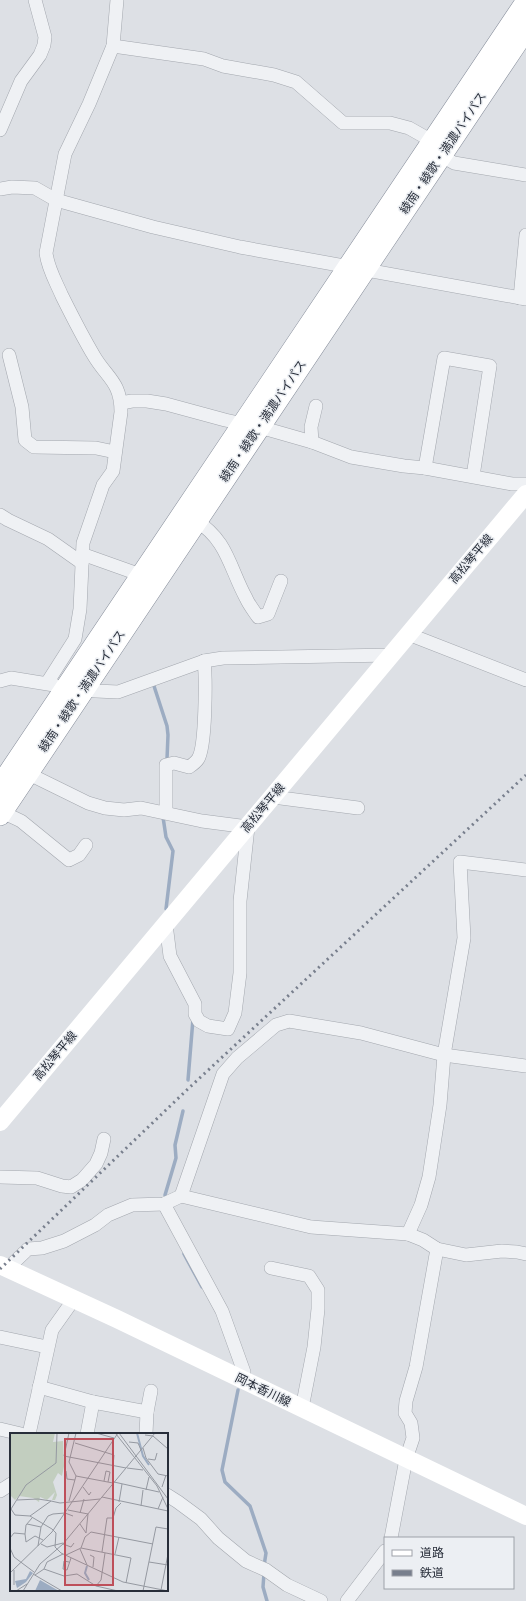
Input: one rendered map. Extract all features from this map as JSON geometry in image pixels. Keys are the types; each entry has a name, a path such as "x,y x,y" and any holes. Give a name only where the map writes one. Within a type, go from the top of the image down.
{"highway":[{"name":"綾南・綾歌・満濃バイパス","path":"0,786 65,686 141,575 250,426 356,269 437,148 526,2"},
{"name":"綾南・綾歌・満濃バイパス","path":"437,148 526,29"},
{"name":"綾南・綾歌・満濃バイパス","path":"1,813 27,773 65,686 196,521 250,426"}],"main road":[{"name":"高松琴平線","path":"0,1122 526,494"},
{"name":"岡本香川線","path":"4,1266 526,1516"}],"street":[{"path":"0,130 21,80 40,55 44,45 45,37 35,0"},
{"path":"65,686 76,639 80,609 83,543 103,485 113,471 121,403 117,386 95,357 75,322 48,265 46,253 65,154 89,104 113,46 117,0"},
{"path":"113,46 204,59 223,66 274,75 296,82 343,123 390,123 409,128 437,148 454,163 526,175"},
{"path":"0,189 12,187 35,188 56,200 153,227 240,247 523,299 526,235"},
{"path":"9,355 22,406 25,440 34,447 96,448 115,452"},
{"path":"425,468 444,358 490,366 473,476"},
{"path":"121,403 132,401 153,402 312,442 351,456 512,484 526,484"},
{"path":"312,442 311,427 316,406"},
{"path":"0,515 82,558 141,575"},
{"path":"196,521 211,532 227,554 246,599 258,617 268,614 281,581"},
{"path":"408,634 526,680"},
{"path":"0,681 11,678 118,692 204,661 223,658 392,655"},
{"path":"166,812 166,765 174,763 189,767 199,758 203,742 206,676 204,661"},
{"path":"27,773 94,804 124,810 141,808 166,812 202,821 248,827 240,900 240,974 235,1013 228,1029 208,1026 199,1021 195,1014 194,1004 190,993 170,956 166,924"},
{"path":"273,797 358,808"},
{"path":"1,813 21,821 69,860 79,855 86,845"},
{"path":"408,1234 421,1205 429,1177 440,1105 444,1055 464,938 460,862 526,870"},
{"path":"181,1196 223,1074 237,1058 276,1025 289,1021 361,1033 444,1055 526,1066"},
{"path":"0,1177 37,1178 62,1186 71,1187 82,1180 96,1164 101,1153 104,1139"},
{"path":"4,1266 28,1249 42,1248 64,1241 95,1225 108,1215 132,1204 164,1204 181,1196 311,1226 408,1234 423,1240 437,1249 466,1255 502,1251 526,1254"},
{"path":"164,1204 222,1311 244,1372 243,1380"},
{"path":"391,1537 406,1459 413,1438 411,1423 405,1413 406,1401 416,1367 437,1249"},
{"path":"271,1268 308,1276 318,1290 318,1309 314,1347 302,1408"},
{"path":"29,1433 47,1347 52,1330 74,1299"},
{"path":"0,1337 47,1347"},
{"path":"39,1387 93,1402 147,1412"},
{"path":"146,1433 147,1412 151,1391"},
{"path":"87,1433 93,1402"},
{"path":"0,1429 17,1433"},
{"path":"0,1491 10,1485"},
{"path":"168,1496 201,1519 218,1538 246,1561 266,1570 287,1585 321,1601"},
{"path":"347,1601 384,1552"}],"waterway":[{"path":"153,683 167,726 167,759"},
{"path":"163,817 166,837 173,851 166,909"},
{"path":"188,1080 193,1019"},
{"path":"165,1195 176,1158 175,1145 183,1111"},
{"path":"184,1254 202,1287"},
{"path":"238,1390 222,1470 225,1482 250,1506 266,1553 264,1566"},
{"path":"264,1573 263,1587 267,1601"}],"railway":[{"path":"0,1269 190,1087 526,775"}]}
